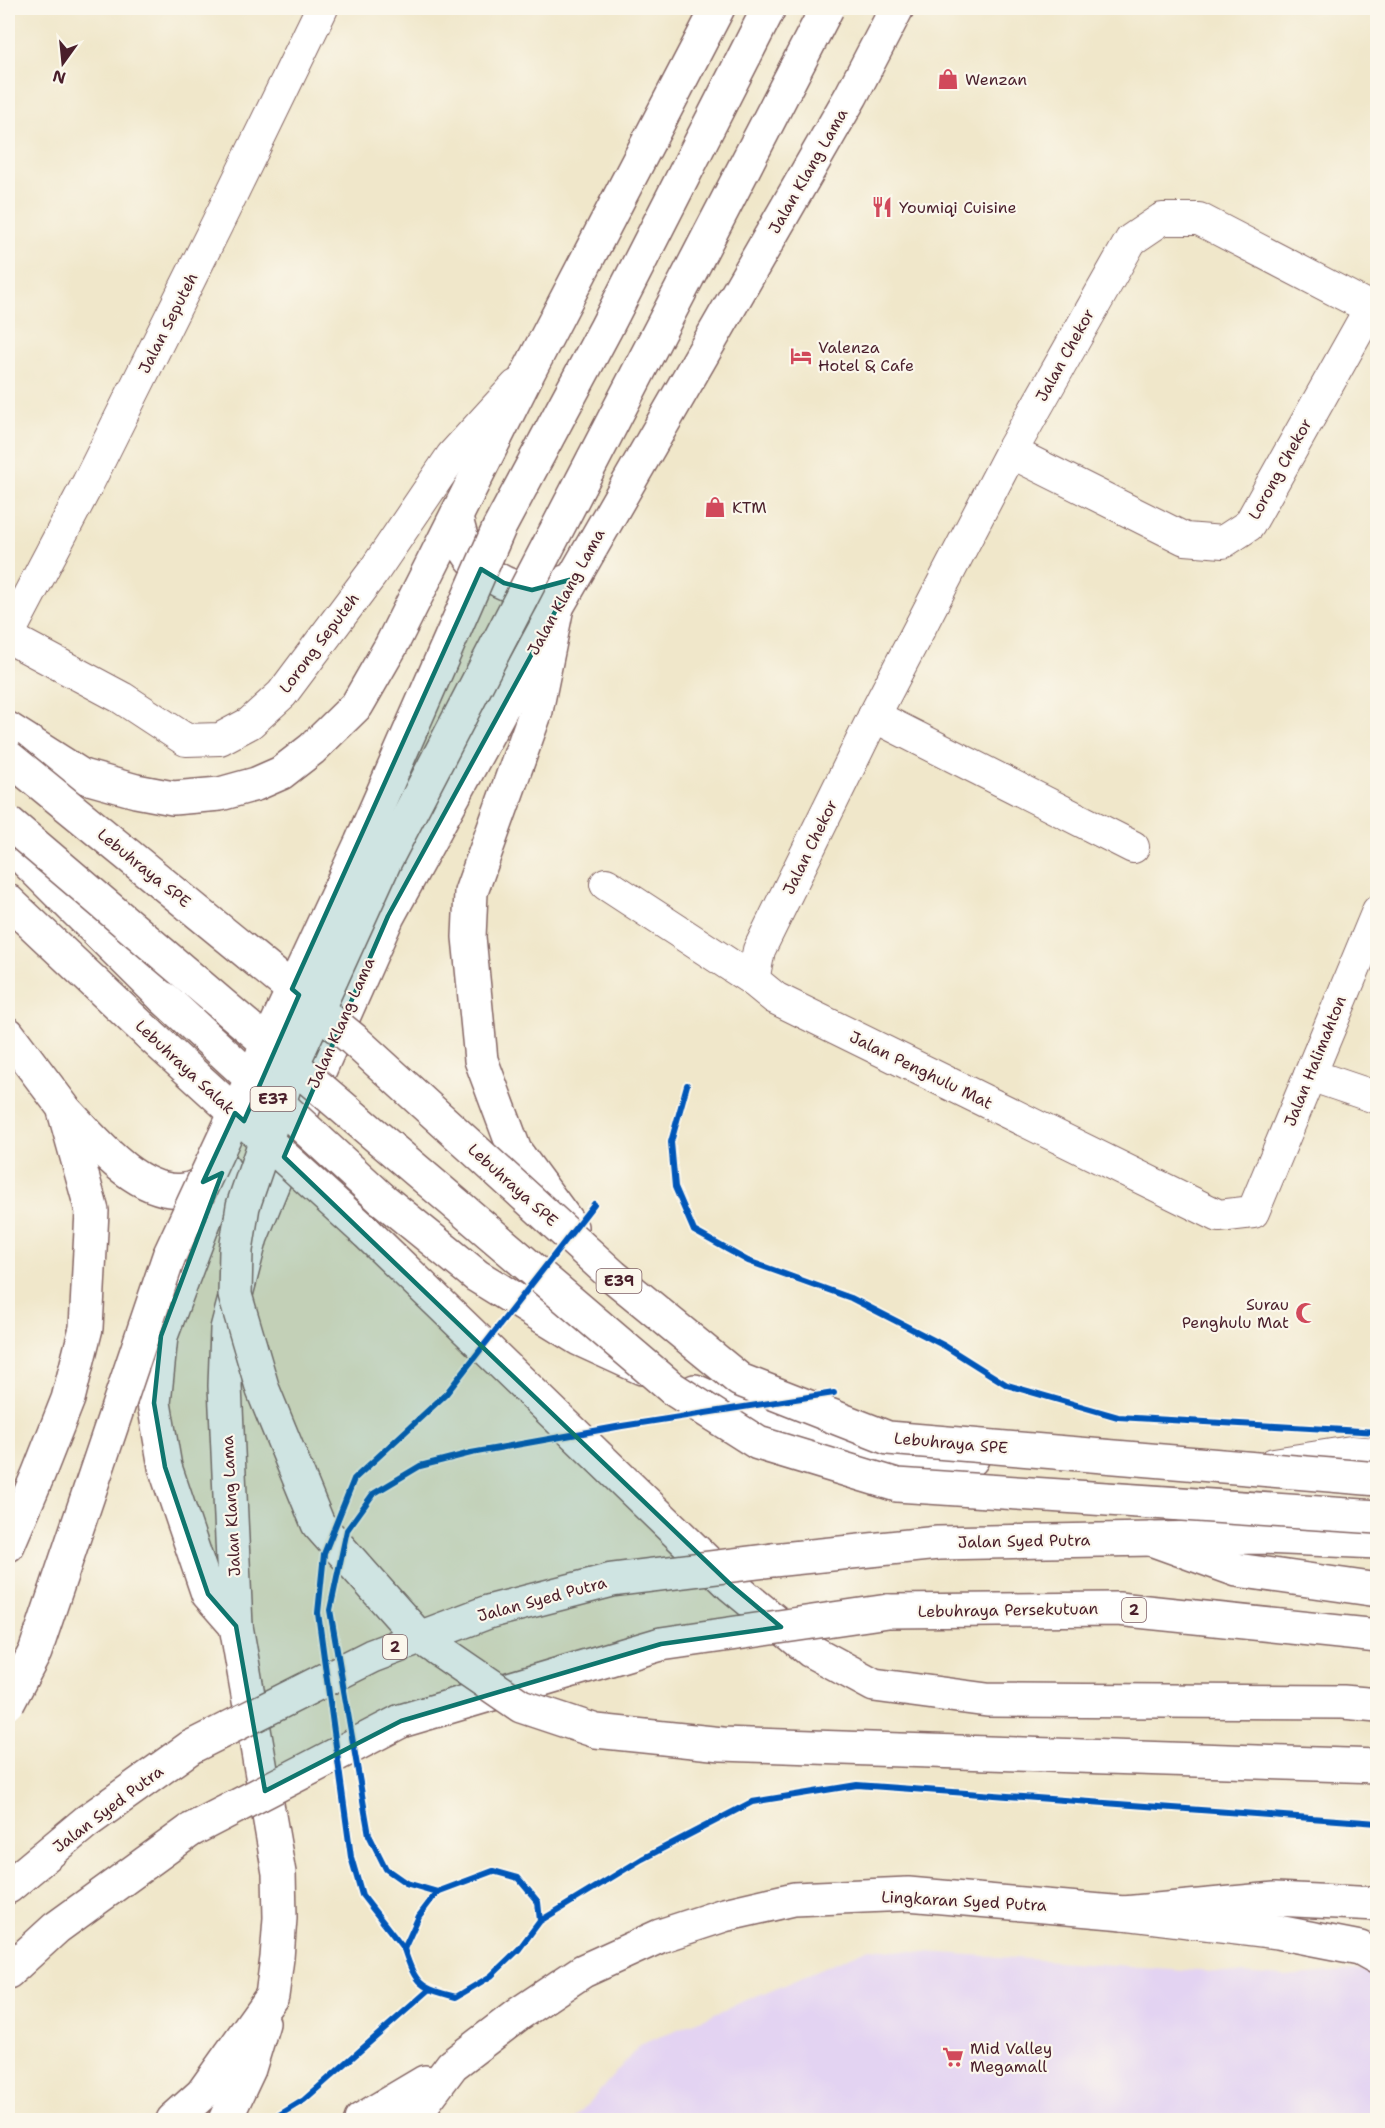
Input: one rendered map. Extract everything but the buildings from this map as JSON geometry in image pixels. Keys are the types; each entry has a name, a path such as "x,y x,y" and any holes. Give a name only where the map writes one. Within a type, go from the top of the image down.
{"main road":[{"path":"8,729 82,776 173,798 220,795 256,784 281,773 312,749 357,705 391,646 529,371 718,8"},
{"path":"8,1703 34,1652 169,1257 361,843 499,528 606,328 769,8"},
{"path":"827,8 384,863 290,1070 243,1206 236,1250 236,1295 263,1390 318,1524 416,1634 521,1706 596,1731 722,1744 1377,1766"},
{"name":"Jalan Klang Lama","path":"173,2121 202,2094 272,1996 279,1938 279,1873 236,1626 225,1386 227,1329 251,1237 310,1092 388,916 556,607 851,96 897,8"},
{"path":"456,519 465,549 478,567 504,583 532,590 552,587 573,579"},
{"path":"556,607 536,711 471,892 469,938 481,1060 515,1151 589,1251 695,1347 825,1412 989,1459 1377,1488"},
{"path":"236,1626 208,1594 165,1467 154,1403 161,1336 224,1167 299,995 358,874 408,783 424,770 487,734"},
{"path":"8,756 240,942 299,995"},
{"name":"Lebuhraya SPE","path":"8,756 353,1039 613,1276 740,1380 888,1438 1377,1479"},
{"name":"E39","path":"8,822 674,1389 758,1443 897,1485 1377,1517"},
{"name":"E37","path":"8,843 165,999 381,1198 477,1276 579,1340 749,1415 866,1446 922,1458 989,1459"},
{"name":"Lebuhraya Salak","path":"8,901 150,1035 365,1231 731,1585 811,1651 874,1685 987,1700 1343,1702 1377,1705"},
{"path":"8,1034 63,1107 107,1156 154,1188 185,1190 209,1179 224,1167"},
{"path":"8,1545 68,1399 86,1328 92,1211 63,1107"},
{"name":"2","path":"1151,1539 1262,1537 1377,1542"},
{"path":"1151,1539 1237,1570 1377,1590"},
{"name":"Jalan Syed Putra","path":"8,1887 86,1822 191,1747 372,1656 488,1612 612,1580 773,1560 938,1543 1151,1539"},
{"name":"Lebuhraya Persekutuan","path":"8,1972 56,1928 190,1830 401,1721 661,1644 888,1611 1118,1609 1377,1636"},
{"name":"Lingkaran Syed Putra","path":"404,2121 425,2101 452,2065 520,2013 583,1971 660,1936 724,1915 794,1899 908,1894 1124,1912"},
{"path":"1124,1912 1275,1899 1377,1904"},
{"path":"1124,1912 1278,1932 1360,1948 1377,1958"},
{"path":"225,2121 249,2069 272,1996"},
{"path":"361,2121 452,2065"}],"street":[{"name":"Jalan Seputeh","path":"8,636 217,224 322,8"},
{"name":"Jalan Chekor","path":"753,980 759,950 874,716 1011,452 1131,240 1162,219 1199,219 1374,310"},
{"name":"Lorong Chekor","path":"1011,452 1185,539 1223,542 1249,525 1374,310"},
{"name":"Lorong Seputeh","path":"8,636 122,698 186,740 220,739 250,723 282,694 374,571 452,456 529,371"},
{"path":"874,716 1133,847"},
{"name":"Jalan Penghulu Mat","path":"606,884 753,980 775,998 1219,1216 1253,1212"},
{"name":"Jalan Halimahton","path":"1253,1212 1377,910"},
{"path":"1310,1075 1377,1098"},
{"path":"1205,1476 1351,1452 1377,1454"}],"highlighted area":[{"path":"481,569 504,583 532,590 573,579 388,916 284,1157 731,1585 781,1627 661,1644 401,1721 265,1791 236,1626 208,1594 165,1467 154,1403 161,1336 222,1173 203,1182 235,1113 244,1121 299,995 292,989"}],"shaded area":[{"name":"Mid Valley Megamall","path":"870,1948 1285,1977 1377,1969 1377,2120 574,2120 640,2045"}],"cycle path":[{"path":"687,1085 671,1142 675,1187 694,1231 748,1261 851,1298 945,1346 1007,1385 1118,1417 1378,1432"},
{"path":"404,1949 362,1895 351,1857 318,1613 324,1554 354,1479 446,1394 594,1204"},
{"path":"437,1892 406,1883 386,1869 369,1835 330,1610 347,1530 373,1494 420,1466 471,1453 622,1426 834,1393"},
{"path":"540,1921 538,1902 518,1878 493,1871 437,1892 419,1916 404,1949 412,1970 421,1983 434,1991 456,1997 491,1976 519,1949 540,1921 642,1859 752,1802 857,1785 1378,1823"},
{"path":"271,2120 304,2100 429,1990"}],"place":[{"name":"Wenzan","path":"948,79"},
{"name":"Youmiqi Cuisine","path":"882,207"},
{"name":"Valenza Hotel & Cafe","path":"801,356"},
{"name":"KTM","path":"715,507"},
{"name":"Surau Penghulu Mat","path":"1306,1313"},
{"name":"Mid Valley Megamall","path":"953,2057"}]}
